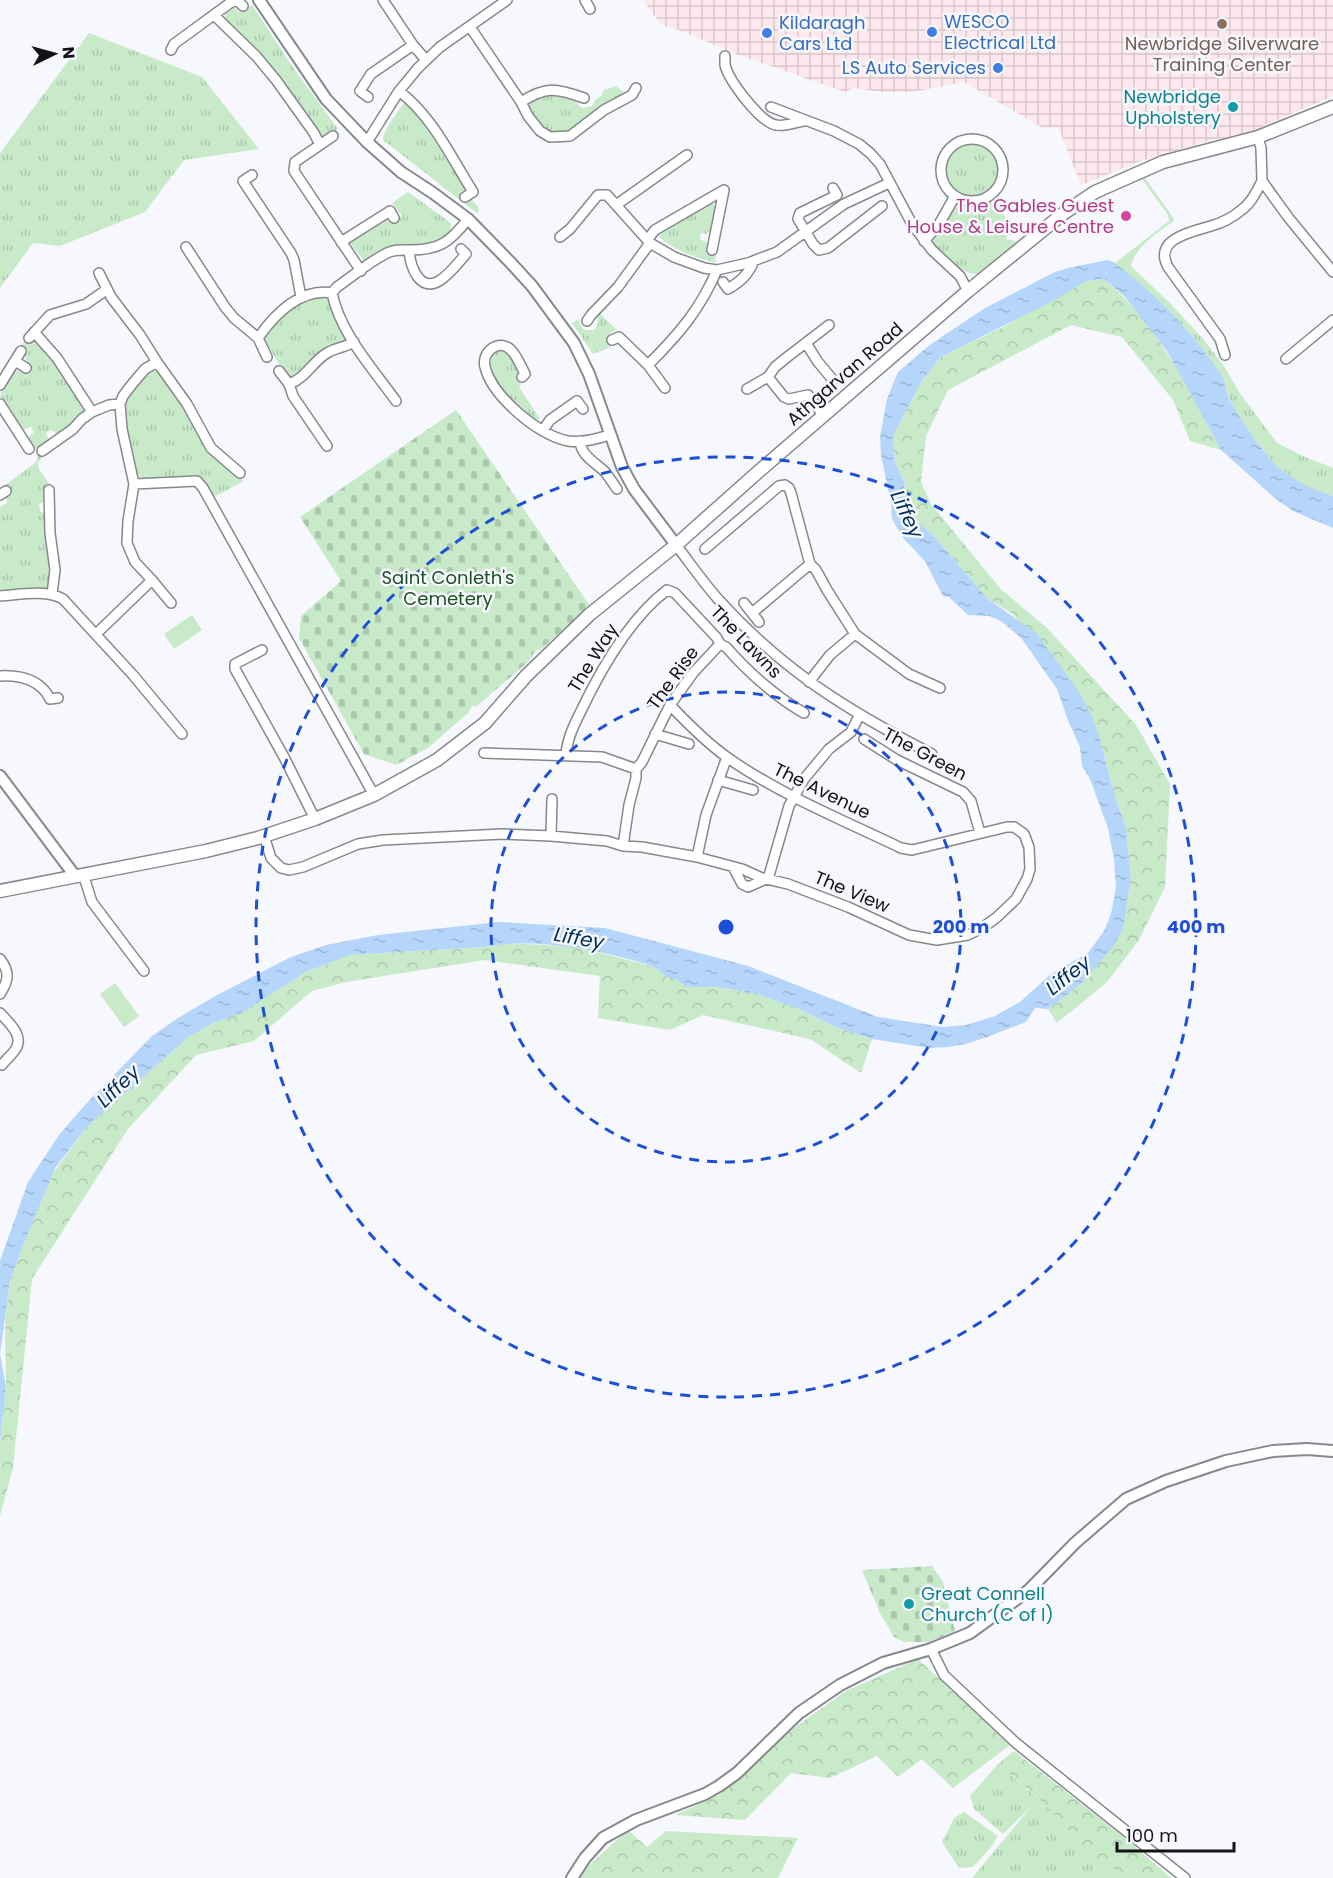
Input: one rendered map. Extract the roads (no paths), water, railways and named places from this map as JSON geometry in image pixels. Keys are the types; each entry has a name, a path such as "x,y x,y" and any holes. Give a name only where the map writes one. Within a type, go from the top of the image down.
{"main road":[{"name":"Athgarvan Road","path":"0,891 200,852 264,836 315,819 374,795 437,760 484,723 526,676 588,615 676,545 968,291 1064,213 1095,192 1163,162 1258,137 1333,107"}],"street":[{"path":"171,50 174,44 230,3 237,0 243,6"},
{"path":"259,0 326,99 367,142 401,172 468,219 532,286 574,343 589,374 609,435 634,489 717,598 783,662 809,682 859,716 932,754"},
{"path":"383,0 413,45 426,60"},
{"path":"367,142 399,91 426,60 440,47 470,27 493,4 507,0"},
{"path":"585,0 590,9"},
{"path":"214,15 257,57 276,80 320,145"},
{"path":"470,27 528,116 540,132 550,137 570,136 592,118 632,94 636,88"},
{"path":"368,97 360,91 371,74 413,45"},
{"path":"725,56 725,66 731,79 763,118 772,124 782,126 806,120"},
{"path":"521,102 531,95 551,89 584,98"},
{"path":"399,91 421,110 434,128 473,192 465,197"},
{"path":"771,107 834,131 859,144 880,164 912,224 924,241 960,276 968,291"},
{"path":"333,136 295,162 294,171 361,271"},
{"path":"1258,137 1263,181 1288,217 1333,272"},
{"path":"969,139 988,143 1001,158 1003,168 999,186 992,194 976,201 955,196 943,182 941,163 945,154 951,146 960,141 969,139"},
{"path":"616,204 687,155"},
{"path":"252,175 243,181 291,253 301,297"},
{"path":"1226,348 1164,260 1169,243 1189,231 1211,226 1240,212 1250,203 1263,181"},
{"path":"560,237 570,229 598,195 607,195 649,241 674,257 704,268 717,270 754,261 777,252 844,204 889,183"},
{"path":"833,188 837,195 800,213 798,219 819,250 828,248 882,206"},
{"path":"587,321 618,287 655,230 723,190 712,250"},
{"path":"924,241 938,226 955,196"},
{"path":"865,205 871,214"},
{"path":"341,242 390,211 394,218"},
{"path":"332,293 337,287 386,253 396,249 427,249 443,245 456,235 468,219"},
{"path":"703,237 714,240"},
{"path":"186,247 225,307 234,318 258,338 267,357"},
{"path":"408,250 412,270 425,283 432,284 440,281 466,254 461,249"},
{"path":"723,282 728,289 750,272 754,261"},
{"path":"648,364 689,321 717,270"},
{"path":"99,273 106,290 140,335 187,405 211,448 240,473"},
{"path":"92,412 57,358 32,335 50,315 86,304 106,290"},
{"path":"258,338 265,328 297,299 324,292 332,293"},
{"path":"332,293 340,318 354,342 396,401"},
{"path":"1287,359 1333,320"},
{"path":"747,389 768,377 775,368 829,325"},
{"path":"612,340 619,336 648,364 665,388"},
{"path":"289,384 296,382 328,353 354,342"},
{"path":"806,343 829,379"},
{"path":"522,376 525,374 510,349 504,346 487,352 484,365 497,390 508,404 543,430 568,441 609,435"},
{"path":"0,385 21,351"},
{"path":"15,361 26,368"},
{"path":"157,362 132,383 120,404 122,429 134,484 127,543 135,562 171,603"},
{"path":"279,371 327,446"},
{"path":"768,377 784,397 793,399 808,395 824,416"},
{"path":"543,430 550,420 577,401 583,409"},
{"path":"0,404 29,449"},
{"path":"42,451 74,429 92,412 120,404"},
{"path":"22,438 32,431"},
{"path":"49,431 55,441"},
{"path":"211,448 221,441"},
{"path":"580,441 584,453 605,472 617,489"},
{"path":"134,484 197,481 203,488 209,509 374,795"},
{"path":"705,549 779,486 785,485 791,493 810,564 816,570 855,634 909,674 940,688"},
{"path":"49,490 44,506 55,570 52,594"},
{"path":"737,507 745,515"},
{"path":"752,613 810,564"},
{"path":"96,634 152,579"},
{"name":"The Lawns","path":"668,590 672,590 680,597 720,644 726,646 761,684 778,698 804,713"},
{"name":"The Way","path":"566,755 572,730 594,684 616,647 659,596 668,590"},
{"path":"0,596 52,594 63,599 175,716 182,734"},
{"path":"744,603 759,622"},
{"path":"809,682 830,655 855,634"},
{"name":"The Rise","path":"623,846 636,769 642,762 670,705 693,673 720,644"},
{"path":"262,650 235,664 235,669 286,759 315,819"},
{"path":"930,683 935,673"},
{"path":"0,676 19,676 33,680 47,693 51,702"},
{"path":"793,706 799,696"},
{"name":"The Avenue","path":"670,705 727,758 761,779 907,849 921,848 981,833"},
{"path":"733,867 744,886 751,887 767,879 794,796 816,763 851,732 859,716"},
{"name":"The Rise","path":"655,734 689,744"},
{"name":"The Green","path":"864,739 897,760 963,792 971,801 981,833"},
{"path":"869,756 874,747"},
{"path":"484,753 504,748 602,757 636,769"},
{"path":"697,857 706,815 727,758"},
{"path":"0,776 79,875 92,902 144,971"},
{"path":"717,780 753,790"},
{"path":"551,836 552,799"},
{"name":"The View","path":"264,836 271,858 281,868 289,870 303,867 358,844 383,840 484,834 551,836 607,841 623,846 642,847 697,857 733,867 788,884 848,907 909,935 937,940 960,936 982,928 1016,899 1030,869 1029,848 1024,834 1019,830 1007,827 981,833"},
{"path":"0,958 8,973 7,984 0,994"},
{"path":"0,1013 15,1029 18,1040 15,1051 2,1065"},
{"path":"572,1878 585,1858 603,1838 636,1820 705,1794 719,1786 737,1773 799,1713 840,1685 883,1664 931,1649 970,1633 1029,1590 1075,1543 1126,1499 1166,1480 1226,1461 1273,1451 1307,1449 1333,1451"},
{"path":"931,1649 944,1675 1016,1743 1185,1878"}],"water":[{"name":"Liffey","path":"1108,260 1115,263 1173,314 1201,347 1223,377 1229,400 1255,440 1277,467 1305,486 1333,496 1333,528 1293,511 1276,499 1221,450 1167,351 1124,296 1104,279 1087,281 1051,302 941,357 923,379 893,436 895,462 905,484 903,499 916,521 932,534 987,598 1037,634 1077,689 1092,716 1126,828 1131,878 1123,929 1113,947 1082,983 1048,1009 1035,1008 1026,1022 966,1044 930,1048 872,1039 833,1026 799,1009 756,994 719,987 685,987 651,966 590,950 546,944 503,944 350,955 307,971 242,1013 213,1023 187,1038 85,1129 56,1167 26,1238 10,1281 0,1354 0,1261 28,1182 59,1135 152,1036 217,995 291,957 326,945 378,935 499,922 605,928 748,966 878,1017 943,1027 966,1025 995,1016 1020,1002 1051,974 1088,953 1104,931 1111,914 1116,887 1114,859 1108,828 1090,779 1082,766 1080,747 1057,689 1022,639 1001,621 989,616 968,615 949,597 943,596 925,561 903,538 892,519 881,455 880,437 887,399 898,372 931,344 985,308 1055,272"},
{"path":"0,1354 6,1387 0,1443"}],"place":[{"name":"Newbridge Silverware Training Center","path":"1222,24"},
{"name":"WESCO Electrical Ltd","path":"932,32"},
{"name":"Kildaragh Cars Ltd","path":"767,33"},
{"name":"LS Auto Services","path":"998,68"},
{"name":"Newbridge Upholstery","path":"1233,107"},
{"name":"The Gables Guest House & Leisure Centre","path":"1126,216"},
{"name":"Great Connell Church (C of I)","path":"909,1604"}],"park label":[{"name":"Saint Conleth's Cemetery","path":"448,588"}]}
